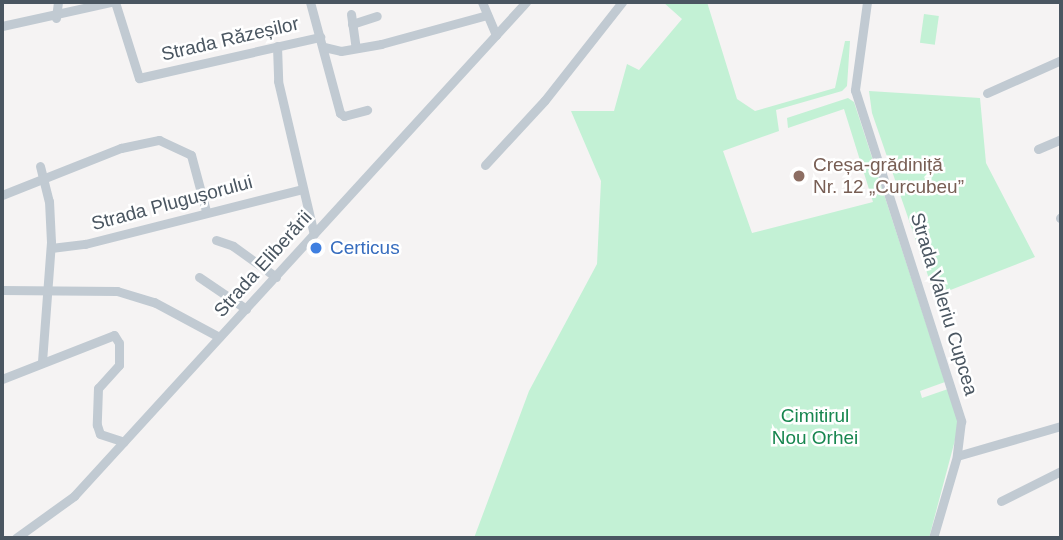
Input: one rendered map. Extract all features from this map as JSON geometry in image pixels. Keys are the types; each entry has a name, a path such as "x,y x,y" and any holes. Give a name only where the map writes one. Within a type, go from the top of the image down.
{"street":[{"path":"56,18 58,2"},
{"path":"2,26 56,18 113,2"},
{"name":"Strada Răzeșilor","path":"113,2 137,77 320,37 342,115 367,110"},
{"path":"310,2 320,37"},
{"path":"482,2 496,35"},
{"name":"Strada Eliberării","path":"16,538 64,506 526,2"},
{"path":"485,166 545,100 622,2"},
{"name":"Strada Valeriu Cupcea","path":"867,2 855,90 952,383 961,421 957,456 933,538"},
{"path":"351,14 356,48"},
{"name":"Strada Răzeșilor","path":"324,47 341,51 487,15"},
{"path":"352,24 377,16"},
{"path":"277,47 278,82 314,234"},
{"path":"987,93 1061,60"},
{"path":"1038,149 1061,139"},
{"path":"2,195 121,148 159,140 191,155 206,211"},
{"path":"40,166 49,201 51,248 50,289 42,363"},
{"name":"Strada Plugușorului","path":"51,248 85,244 206,211 302,189"},
{"path":"216,240 233,246 276,277"},
{"path":"199,277 246,309"},
{"path":"2,290 103,289 135,295 219,337"},
{"path":"2,379 76,353 109,335 118,338 119,365 99,388 96,418 100,434 124,442"},
{"path":"957,456 1061,426"},
{"path":"1001,501 1061,471"}],"green space":[{"name":"Cimitirul Nou Orhei","path":"663,2 707,2 737,99 755,111 835,88 845,41 850,41 847,86 842,91 776,110 779,131 723,151 752,233 873,202 844,109 788,128 787,118 848,98 854,102 945,382 920,391 922,398 948,389 959,425 929,538 474,538 529,391 597,264 601,181 571,111 614,111 627,64 639,70 682,19"},
{"path":"924,14 939,16 935,45 920,43"},
{"path":"869,91 980,98 986,163 1035,257 935,296 872,113"}],"place":[{"name":"Creșa-grădiniță Nr. 12 „Curcubeu”","path":"799,176"},
{"name":"Certicus","path":"316,248"}]}
